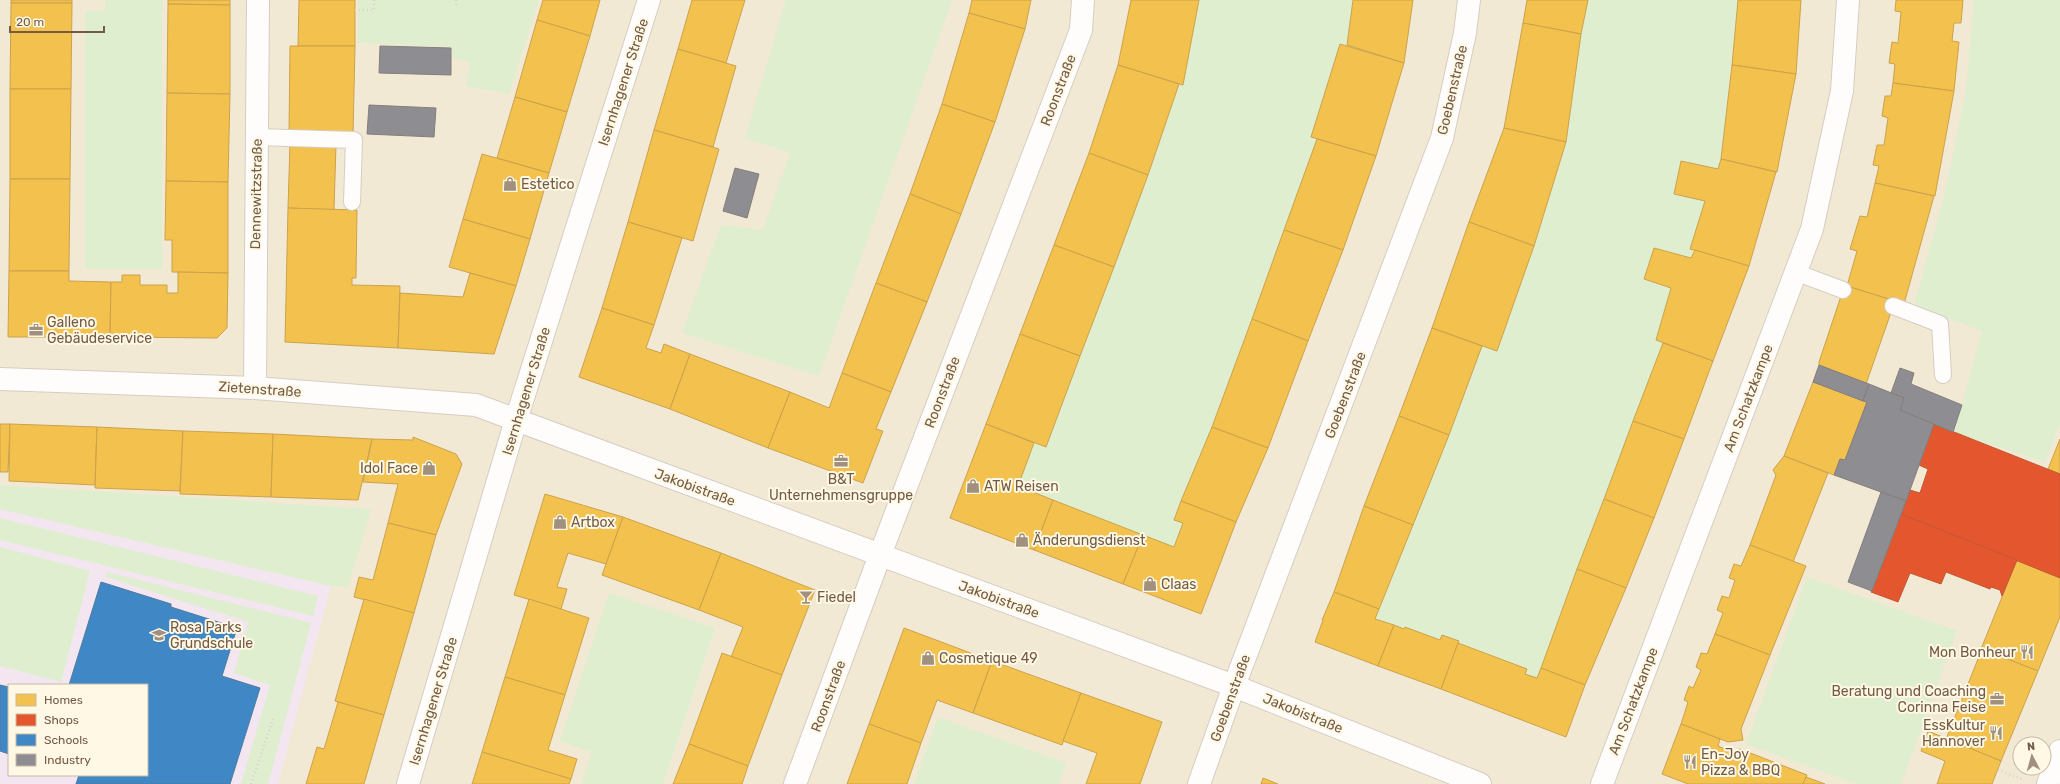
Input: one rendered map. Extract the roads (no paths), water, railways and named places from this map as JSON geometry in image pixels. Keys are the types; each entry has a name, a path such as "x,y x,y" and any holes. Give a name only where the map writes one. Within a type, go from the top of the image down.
{"street":[{"name":"Dennewitzstraße","path":"255,388 258,0"},
{"name":"Isernhagener Straße","path":"408,784 516,420 650,0"},
{"name":"Roonstraße","path":"795,784 880,555 1081,30 1083,0"},
{"name":"Goebenstraße","path":"1199,784 1234,686 1442,138 1465,33 1469,0"},
{"name":"Am Schatzkampe","path":"1602,784 1812,229 1842,91 1848,0"},
{"name":"Zietenstraße","path":"0,379 255,388 476,405 516,420"},
{"name":"Jakobistraße","path":"516,420 1234,686 1480,784"},
{"path":"2038,783 2060,751"}],"lane":[{"path":"257,138 354,140 352,202"},
{"path":"1795,272 1843,290"},
{"path":"1893,306 1940,324 1943,375"}],"place":[{"name":"Estetico","path":"510,184"},
{"name":"Galleno Gebäudeservice","path":"36,330"},
{"name":"B&T Unternehmensgruppe","path":"841,461"},
{"name":"Idol Face","path":"429,468"},
{"name":"ATW Reisen","path":"973,486"},
{"name":"Artbox","path":"560,522"},
{"name":"Änderungsdienst","path":"1022,540"},
{"name":"Claas","path":"1150,584"},
{"name":"Fiedel","path":"806,597"},
{"name":"Rosa Parks Grundschule","path":"159,635"},
{"name":"Mon Bonheur","path":"2027,652"},
{"name":"Cosmetique 49","path":"928,658"},
{"name":"Beratung und Coaching Corinna Feise","path":"1997,699"},
{"name":"EssKultur Hannover","path":"1996,733"},
{"name":"En-Joy Pizza & BBQ","path":"1690,762"}]}
